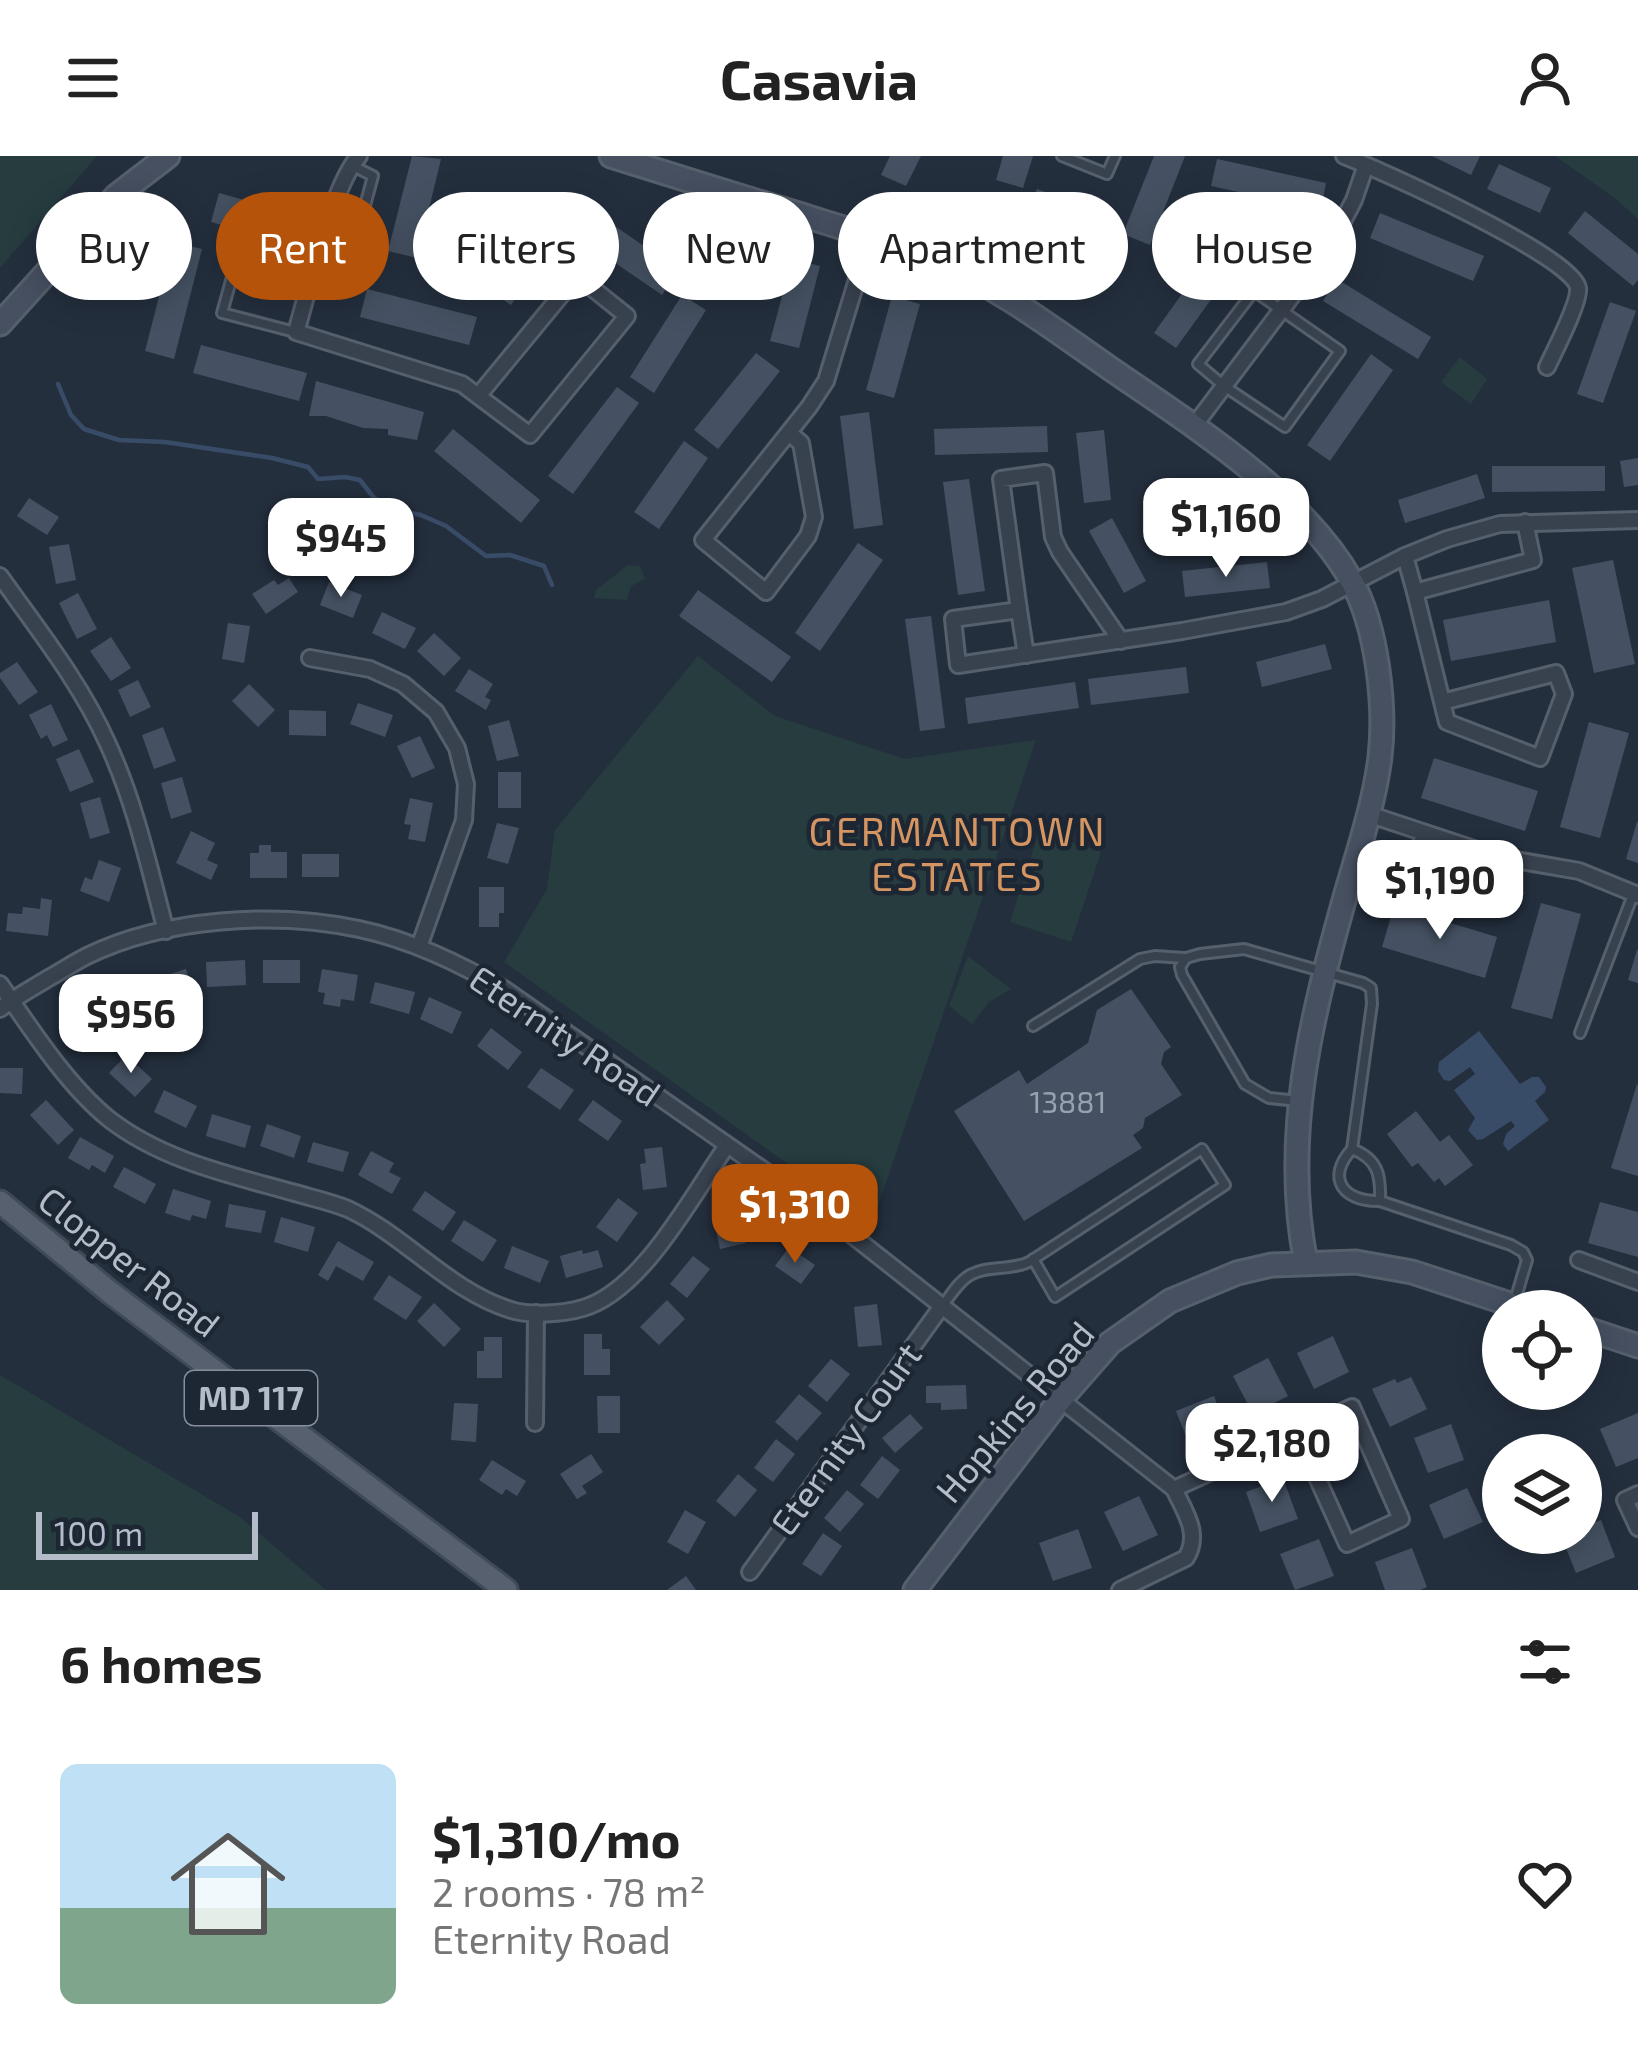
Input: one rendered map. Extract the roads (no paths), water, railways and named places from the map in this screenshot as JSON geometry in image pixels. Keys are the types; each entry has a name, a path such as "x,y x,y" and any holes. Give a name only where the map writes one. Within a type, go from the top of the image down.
{"main road":[{"name":"Clopper Road","path":"0,1202 111,1293 506,1590"}],"street":[{"path":"0,324 116,196 168,156"},
{"path":"611,156 838,226"},
{"path":"1344,156 1423,190 1571,274 1578,285 1577,297 1547,367"},
{"path":"343,192 355,160"},
{"path":"1194,426 1331,244 1366,165"},
{"path":"306,300 296,332 462,384 478,396 530,435 627,316 577,276 478,396"},
{"path":"789,433 801,443 814,517 808,536 766,592 703,540 826,381 851,300"},
{"path":"1010,300 1194,426 1295,508 1352,582 1370,633 1381,685 1381,752 1324,973 1299,1101 1295,1173 1306,1263"},
{"path":"1025,655 1001,478 1046,473 1053,537 1120,641"},
{"path":"1018,610 953,619 958,664 1286,611 1322,599 1405,556 1483,529 1525,522 1638,520"},
{"path":"1414,592 1533,560 1525,522"},
{"path":"1405,556 1447,722 1540,758 1564,694 1556,673 1442,702"},
{"path":"0,576 72,678 107,741 135,813 166,931"},
{"path":"310,658 370,669 403,684 436,712 457,748 466,784 464,820 419,947"},
{"path":"1368,814 1508,859 1579,871 1636,894"},
{"path":"1425,833 1411,870 1493,904 1508,859"},
{"name":"Eternity Road","path":"6,1005 88,956 130,939 227,921 294,920 360,929 458,963 504,989 814,1206 1174,1489"},
{"path":"0,984 6,1005 76,1087 139,1140 197,1165 344,1207 481,1299 516,1312 582,1309 629,1282 726,1147"},
{"path":"1579,1260 1638,1282"},
{"name":"Hopkins Road","path":"914,1590 1060,1400 1110,1343 1170,1300 1237,1273 1272,1265 1356,1262 1412,1272 1482,1295"},
{"name":"Eternity Court","path":"750,1571 942,1306"},
{"path":"535,1424 536,1313"},
{"path":"1602,1335 1638,1346"},
{"path":"1122,1590 1186,1558 1192,1548 1194,1533 1174,1489 1352,1407 1401,1519 1347,1544 1297,1433"},
{"path":"1638,1494 1625,1500 1638,1528"}],"lane":[{"path":"1062,156 1107,174 1114,156"},
{"path":"355,160 373,176 369,192"},
{"path":"1254,291 1340,351 1286,427 1224,386 1198,364 1254,291"},
{"path":"226,300 222,313 296,332"},
{"path":"1580,1033 1636,894"},
{"path":"1033,1026 1140,959 1155,956 1186,958 1244,949 1363,982 1372,995 1352,1149 1339,1169 1346,1193 1511,1245 1527,1260 1524,1290"},
{"path":"1186,958 1180,967 1182,975 1245,1084 1269,1098 1299,1101"},
{"path":"942,1306 972,1273 1016,1269 1202,1149 1225,1185 1055,1297 1033,1259"},
{"path":"1352,1149 1370,1159 1379,1171 1379,1201"}],"water":[{"path":"1479,1031 1520,1084 1539,1077 1546,1087 1535,1101 1549,1120 1508,1151 1503,1144 1515,1126 1511,1121 1483,1139 1477,1140 1468,1130 1475,1118 1454,1090 1475,1074 1470,1067 1450,1081 1438,1071 1439,1062"}],"waterway":[{"path":"58,384 71,415 84,429 119,440 272,458 308,467 318,479 360,480 374,498 446,526 486,556 510,555 544,566 552,585"}],"district":[{"name":"GERMANTOWN ESTATES","path":"958,854"}]}
